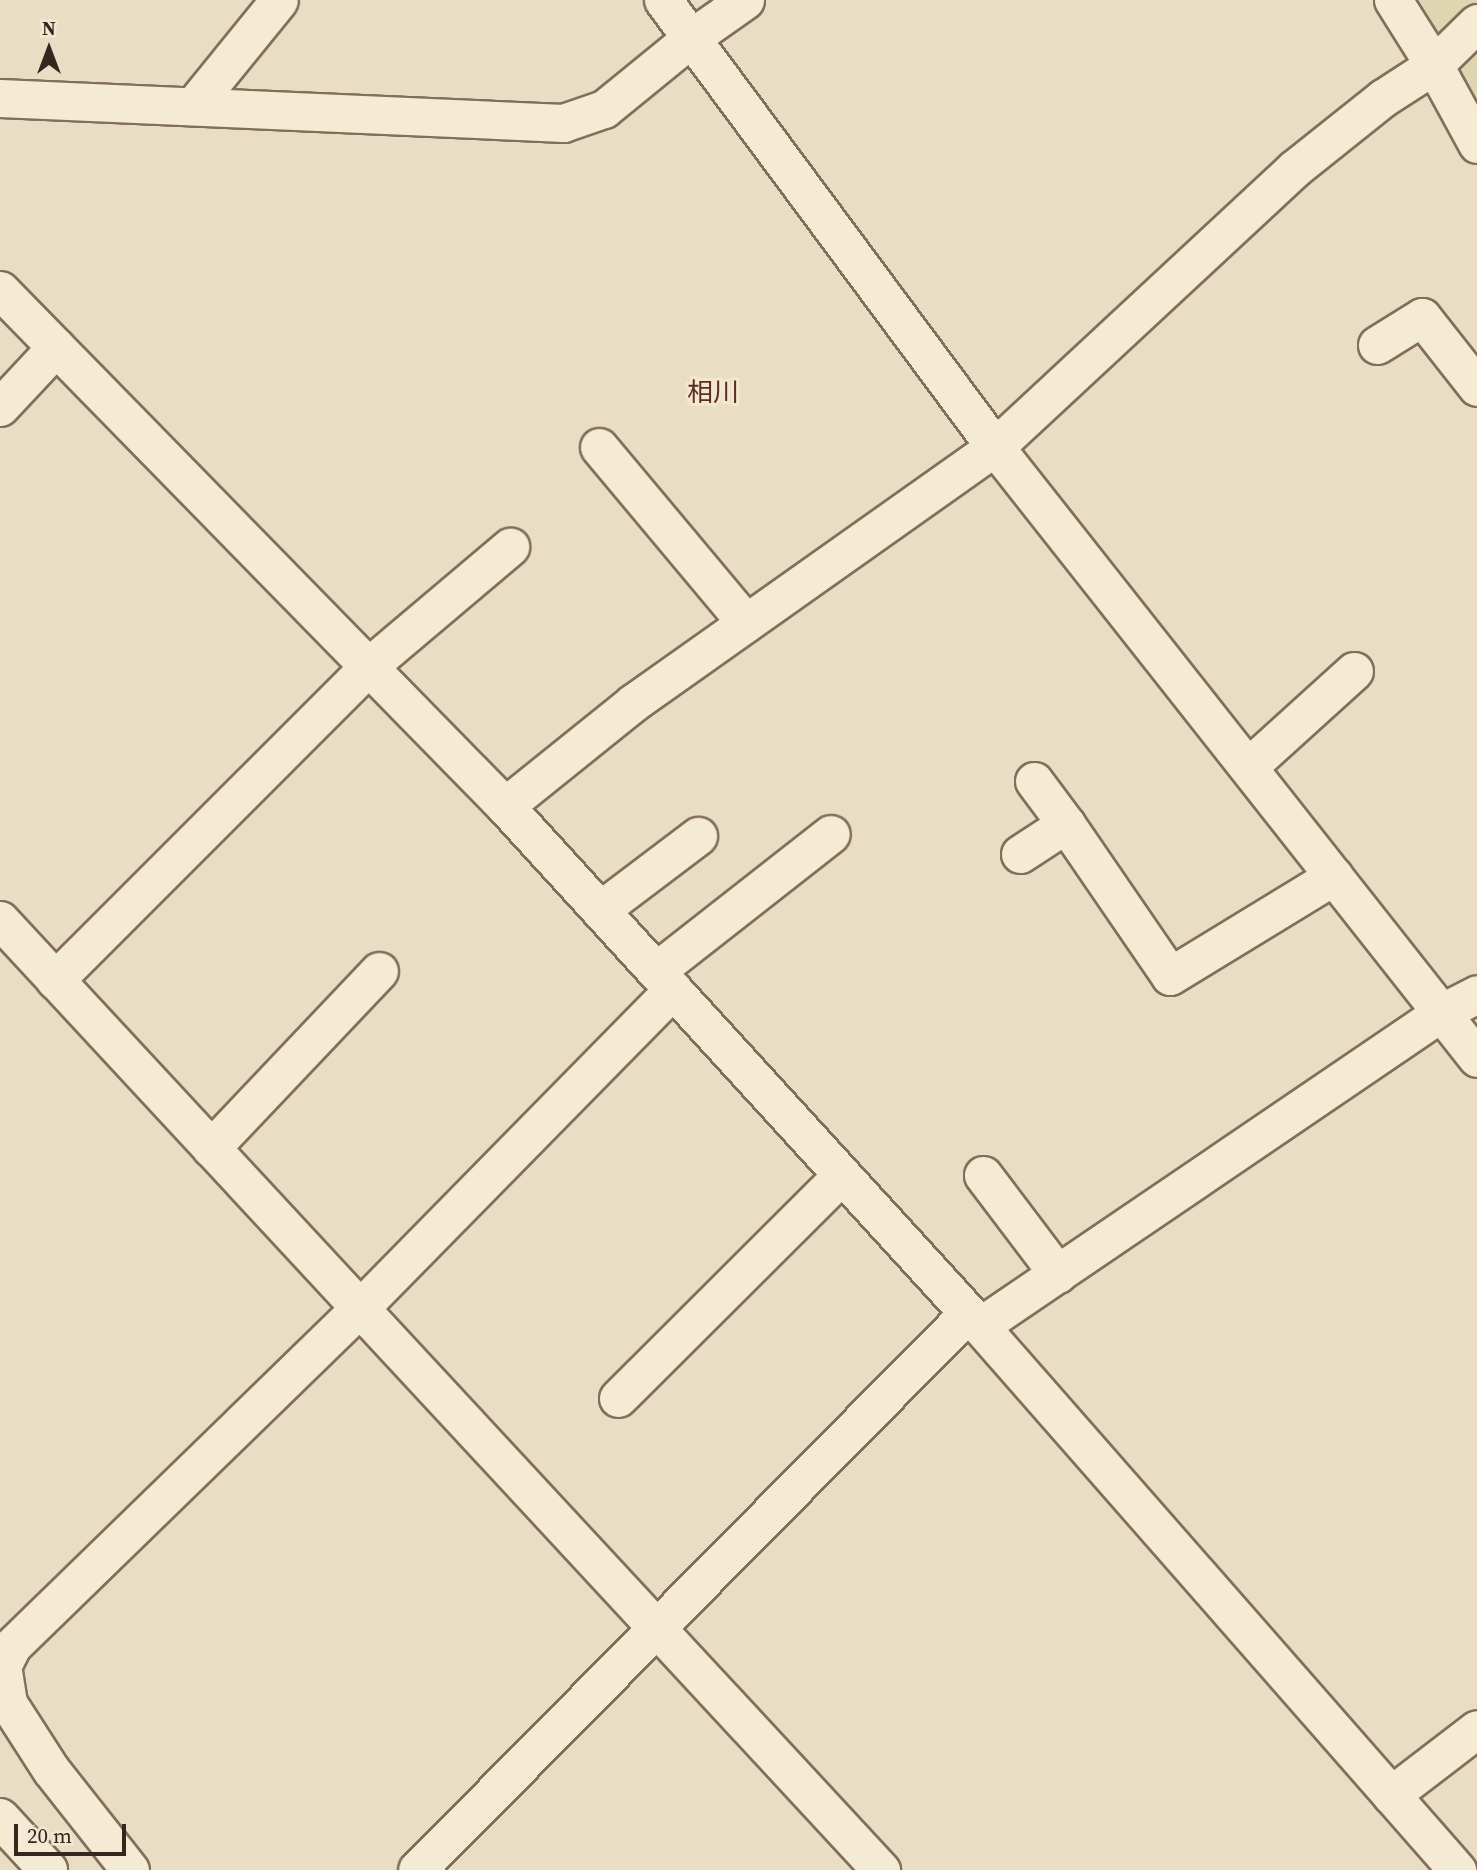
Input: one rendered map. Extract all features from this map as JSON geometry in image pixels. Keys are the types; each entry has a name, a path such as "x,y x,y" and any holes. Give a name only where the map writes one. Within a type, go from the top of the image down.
{"main road":[{"path":"0,1818 48,1870"}],"street":[{"path":"193,106 279,0"},
{"path":"663,0 995,447 1477,1058"},
{"path":"3,94 193,106 563,123 604,109 691,38 744,0"},
{"path":"1393,0 1434,65 1477,144"},
{"path":"505,806 633,703 995,447 1294,169 1383,98 1434,65 1477,23"},
{"path":"0,290 505,806 974,1320 1457,1870"},
{"path":"1377,345 1422,317 1477,387"},
{"path":"0,407 56,347"},
{"path":"599,447 746,623"},
{"path":"55,980 369,666 510,547"},
{"path":"1248,767 1354,670"},
{"path":"1034,781 1171,976 1334,876"},
{"path":"1020,854 1066,824"},
{"path":"130,1870 51,1770 8,1703 2,1666 12,1646 359,1309 664,981 831,834"},
{"path":"600,910 698,836"},
{"path":"0,920 881,1870"},
{"path":"211,1149 379,971"},
{"path":"417,1870 656,1630 974,1320 1058,1274 1442,1012 1477,994"},
{"path":"618,1398 842,1175"},
{"path":"983,1175 1058,1274"},
{"path":"1391,1795 1477,1729"}],"shaded area":[{"path":"1403,0 1477,0 1477,138"}],"district":[{"name":"相川","path":"713,393"}]}
